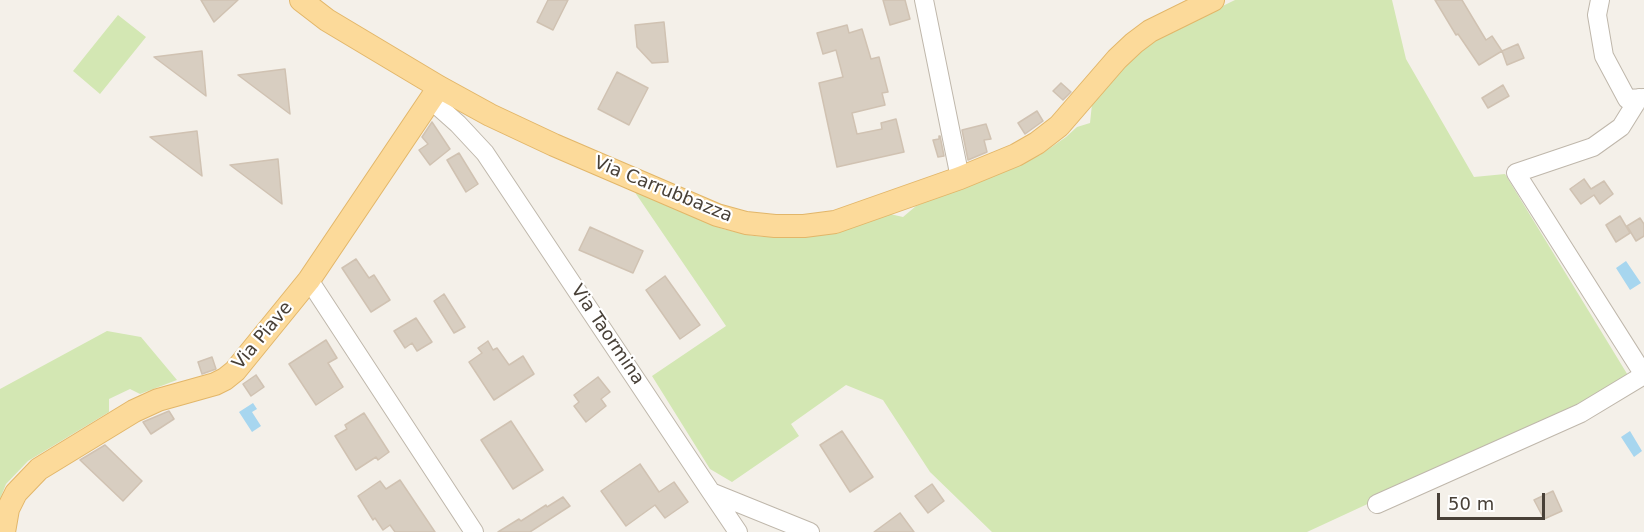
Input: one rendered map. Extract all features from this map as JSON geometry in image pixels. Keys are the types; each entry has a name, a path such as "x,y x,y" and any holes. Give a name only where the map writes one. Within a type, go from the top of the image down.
{"main road":[{"name":"Via Carrubbazza","path":"301,0 435,93 717,215 746,223 775,226 804,226 835,222 960,178 1016,155 1059,126 1117,59 1134,43 1150,31 1212,0"},
{"name":"Via Piave","path":"4,532 8,510 16,493 39,469 134,411 158,400 215,384 235,371 309,280 435,93"}],"street":[{"path":"924,0 960,178"},
{"path":"1600,0 1597,15 1604,56 1627,99 1642,98"},
{"name":"Via Taormina","path":"435,93 458,124 485,153 738,532"},
{"path":"1377,504 1581,413 1644,375 1516,173 1593,147 1621,127 1642,98"},
{"path":"309,280 474,532"},
{"path":"711,492 810,532"}],"green space":[{"path":"1235,0 1392,0 1406,59 1474,177 1505,174 1629,377 1575,408 1307,532 992,532 930,472 883,400 846,385 791,424 799,436 732,482 710,469 652,376 726,326 634,191 723,229 754,236 792,238 823,233 890,214 903,217 916,206 1040,155 1077,127 1090,123 1092,104 1135,53 1161,36"},
{"path":"118,15 146,37 100,94 73,71"},
{"path":"107,331 141,337 177,380 140,394 130,389 109,399 109,412 28,461 6,484 0,499 0,389"}],"water":[{"path":"1626,261 1641,283 1630,290 1616,268"},
{"path":"253,403 257,409 252,412 261,426 252,432 239,412"},
{"path":"1630,431 1642,451 1634,457 1621,437"}],"building":[{"path":"201,0 238,0 214,22"},
{"path":"548,0 568,0 553,30 537,22"},
{"path":"883,0 905,0 910,19 890,25"},
{"path":"1435,0 1462,0 1486,40 1492,36 1502,51 1479,65 1458,34 1456,35"},
{"path":"664,22 668,62 652,63 637,47 635,25"},
{"path":"847,25 849,33 862,29 871,59 879,57 888,92 882,93 885,105 852,113 857,134 882,129 881,123 896,119 904,152 837,167 819,83 843,77 836,50 823,54 817,33"},
{"path":"1518,44 1524,58 1507,65 1502,51"},
{"path":"202,51 206,96 154,57"},
{"path":"285,69 290,114 238,75"},
{"path":"617,72 648,88 629,125 598,109"},
{"path":"1061,83 1071,92 1063,100 1053,91"},
{"path":"1503,85 1509,96 1488,108 1482,98"},
{"path":"1037,111 1043,121 1025,134 1018,123"},
{"path":"432,122 450,149 430,165 419,150 428,144 422,137"},
{"path":"986,124 991,139 984,140 987,152 968,160 962,130"},
{"path":"197,131 202,176 150,137"},
{"path":"939,136 944,156 938,157 933,140 939,139"},
{"path":"459,153 478,184 466,192 447,160"},
{"path":"278,159 282,204 230,165"},
{"path":"1584,179 1591,189 1604,181 1613,194 1600,204 1594,195 1581,204 1570,189"},
{"path":"1620,216 1630,233 1616,242 1606,225"},
{"path":"1640,218 1644,224 1644,236 1636,241 1627,226"},
{"path":"590,227 643,251 633,273 579,250"},
{"path":"356,259 369,278 374,275 390,300 371,312 342,268"},
{"path":"665,276 700,325 680,339 646,290"},
{"path":"444,294 465,327 454,333 434,301"},
{"path":"416,318 432,342 417,351 412,343 405,348 394,331"},
{"path":"326,340 337,358 328,363 343,387 316,405 289,364"},
{"path":"488,341 493,350 497,348 509,365 523,356 534,374 494,400 469,362 482,353 478,348"},
{"path":"212,357 216,369 202,374 198,362"},
{"path":"256,375 264,387 251,396 243,384"},
{"path":"598,377 610,392 601,399 606,406 586,422 574,406 579,402 574,395"},
{"path":"169,411 174,419 151,434 143,422"},
{"path":"364,413 389,452 378,460 376,457 356,470 335,436 347,429 345,425"},
{"path":"511,421 543,470 513,489 481,440"},
{"path":"842,431 873,477 850,492 820,445"},
{"path":"105,445 142,481 123,501 80,460"},
{"path":"640,464 659,492 674,482 688,502 665,518 655,505 626,526 601,491"},
{"path":"400,480 435,532 395,532 390,525 383,530 375,518 373,520 358,496 380,481 386,489"},
{"path":"932,484 944,501 928,513 915,496"},
{"path":"1553,491 1562,511 1544,519 1534,500"},
{"path":"563,497 570,506 530,532 498,532 519,519 521,521"},
{"path":"900,513 914,532 874,532"}]}
